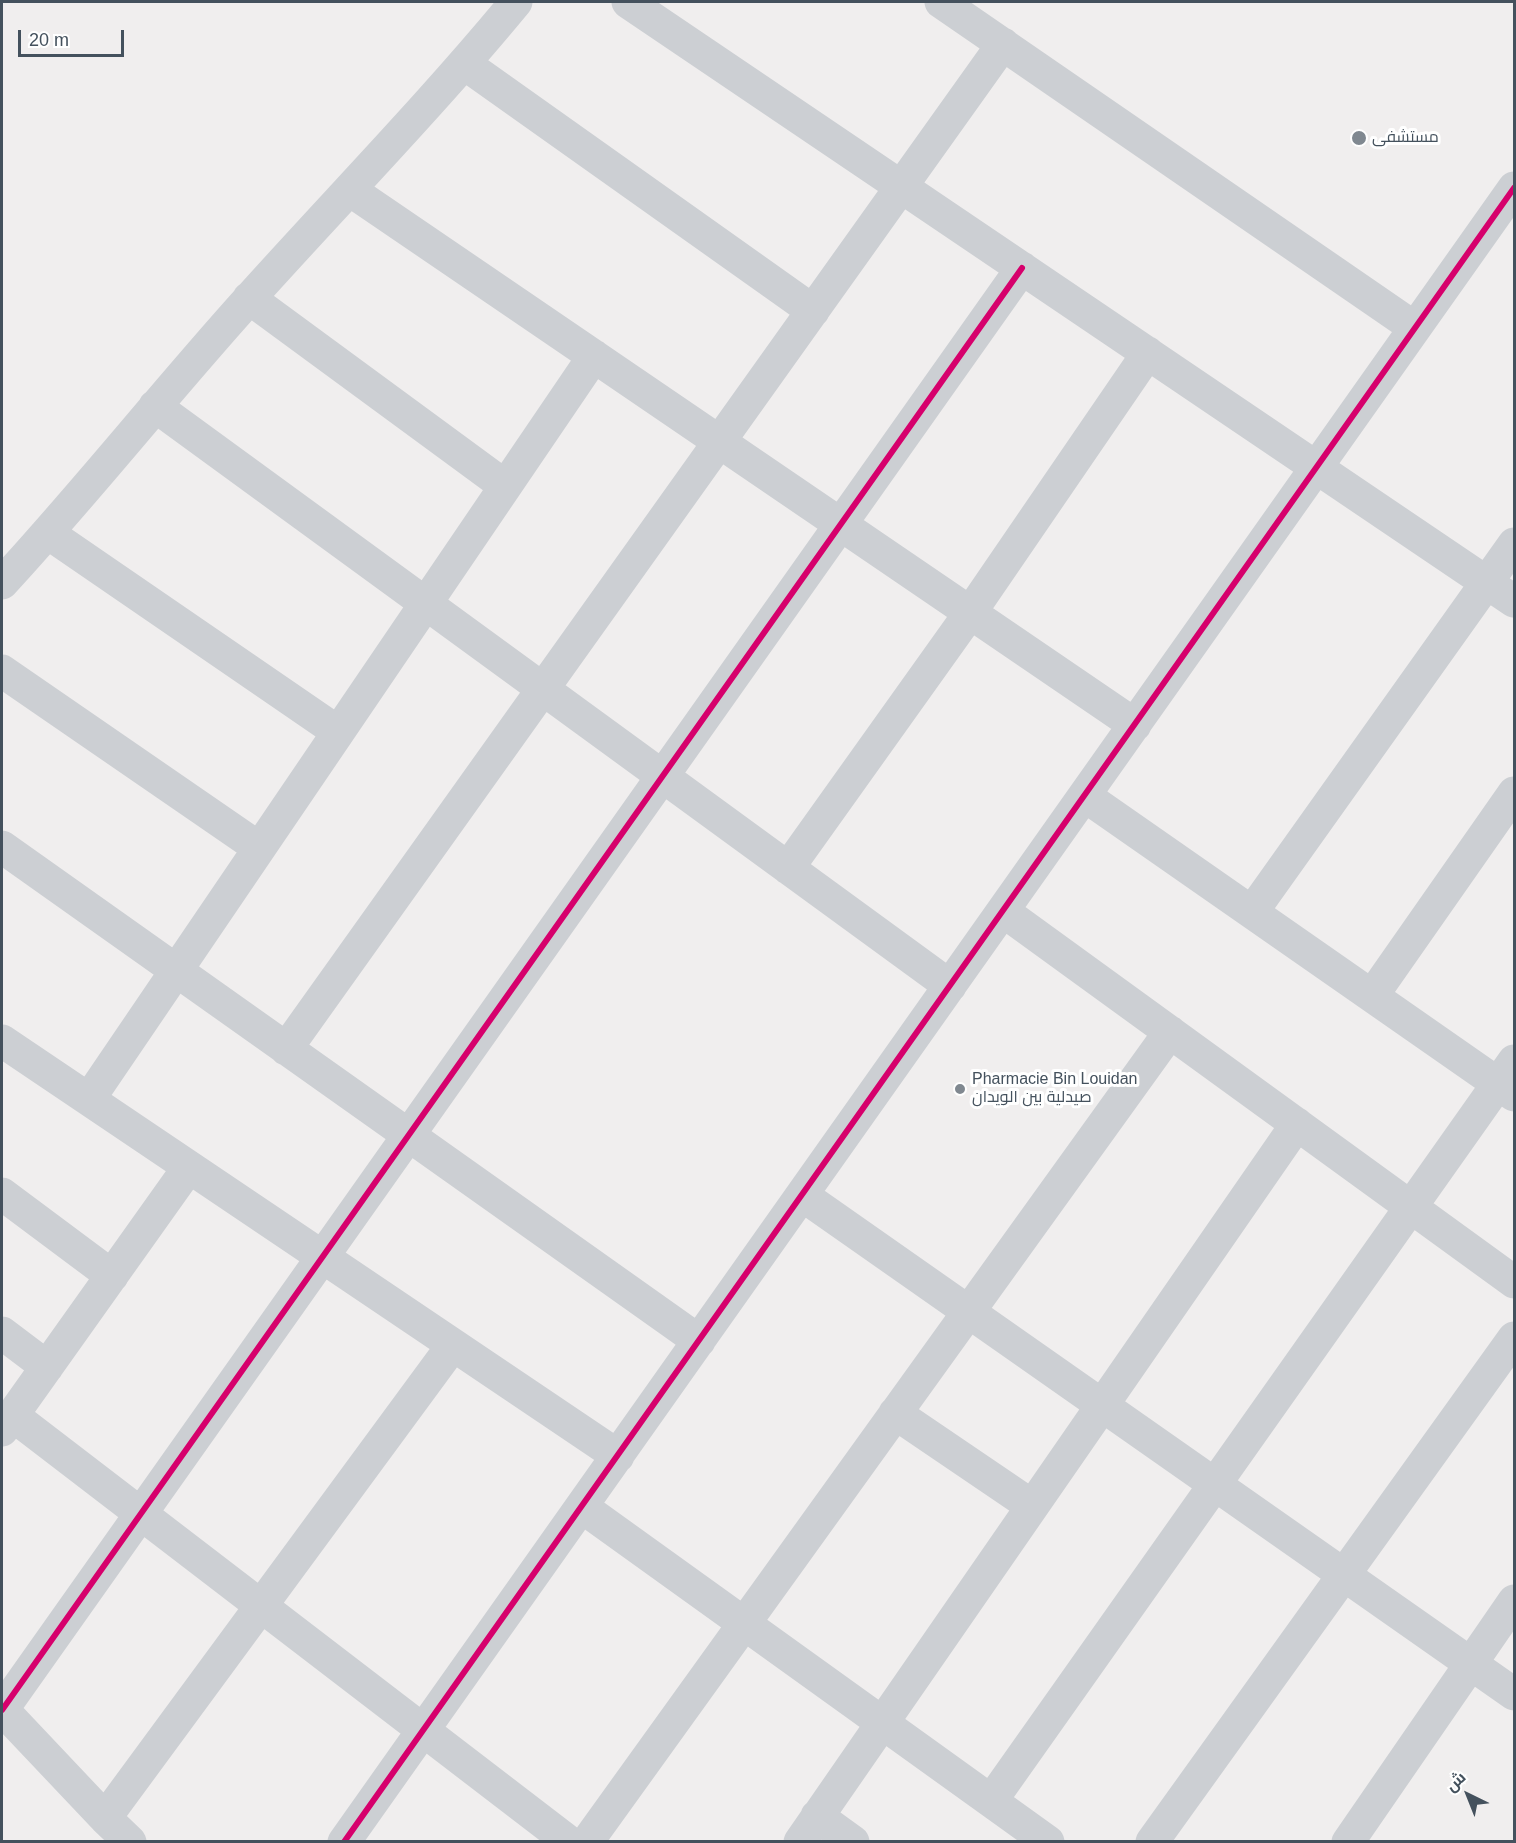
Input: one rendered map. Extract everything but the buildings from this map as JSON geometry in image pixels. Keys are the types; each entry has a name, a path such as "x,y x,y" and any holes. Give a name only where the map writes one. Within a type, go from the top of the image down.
{"street":[{"path":"2,583 48,533 154,406 249,298 465,64 516,2"},
{"path":"628,2 1515,601"},
{"path":"941,2 1415,328"},
{"path":"286,1049 1003,44"},
{"path":"465,64 813,311"},
{"path":"344,1842 1515,188"},
{"path":"350,190 1135,725"},
{"path":"130,1842 2,1709 1022,268"},
{"path":"249,298 506,486"},
{"path":"788,868 969,613 1148,353"},
{"path":"88,1099 594,356"},
{"path":"154,406 950,986"},
{"path":"48,533 338,732"},
{"path":"1252,912 1515,544"},
{"path":"2,671 259,848"},
{"path":"1372,996 1515,793"},
{"path":"992,1801 1411,1207 1509,1080 1372,996 1084,796"},
{"path":"2,847 699,1341"},
{"path":"1003,911 1515,1282"},
{"path":"586,1842 1170,1032"},
{"path":"2,1041 618,1456"},
{"path":"853,1842 809,1829 1297,1124"},
{"path":"189,1167 7,1423 141,1514 569,1842"},
{"path":"2,1194 112,1276"},
{"path":"802,1195 1515,1694"},
{"path":"2,1333 47,1366"},
{"path":"1152,1842 1515,1338"},
{"path":"105,1818 453,1345"},
{"path":"895,1413 1032,1506"},
{"path":"582,1507 1048,1842"},
{"path":"1348,1842 1515,1601"}],"cycle path":[{"path":"344,1842 1514,188"},
{"path":"2,1710 1022,268"}],"place":[{"name":"مستشفى","path":"1359,138"},
{"name":"Pharmacie Bin Louidan صيدلية بين الويدان","path":"960,1089"}]}
